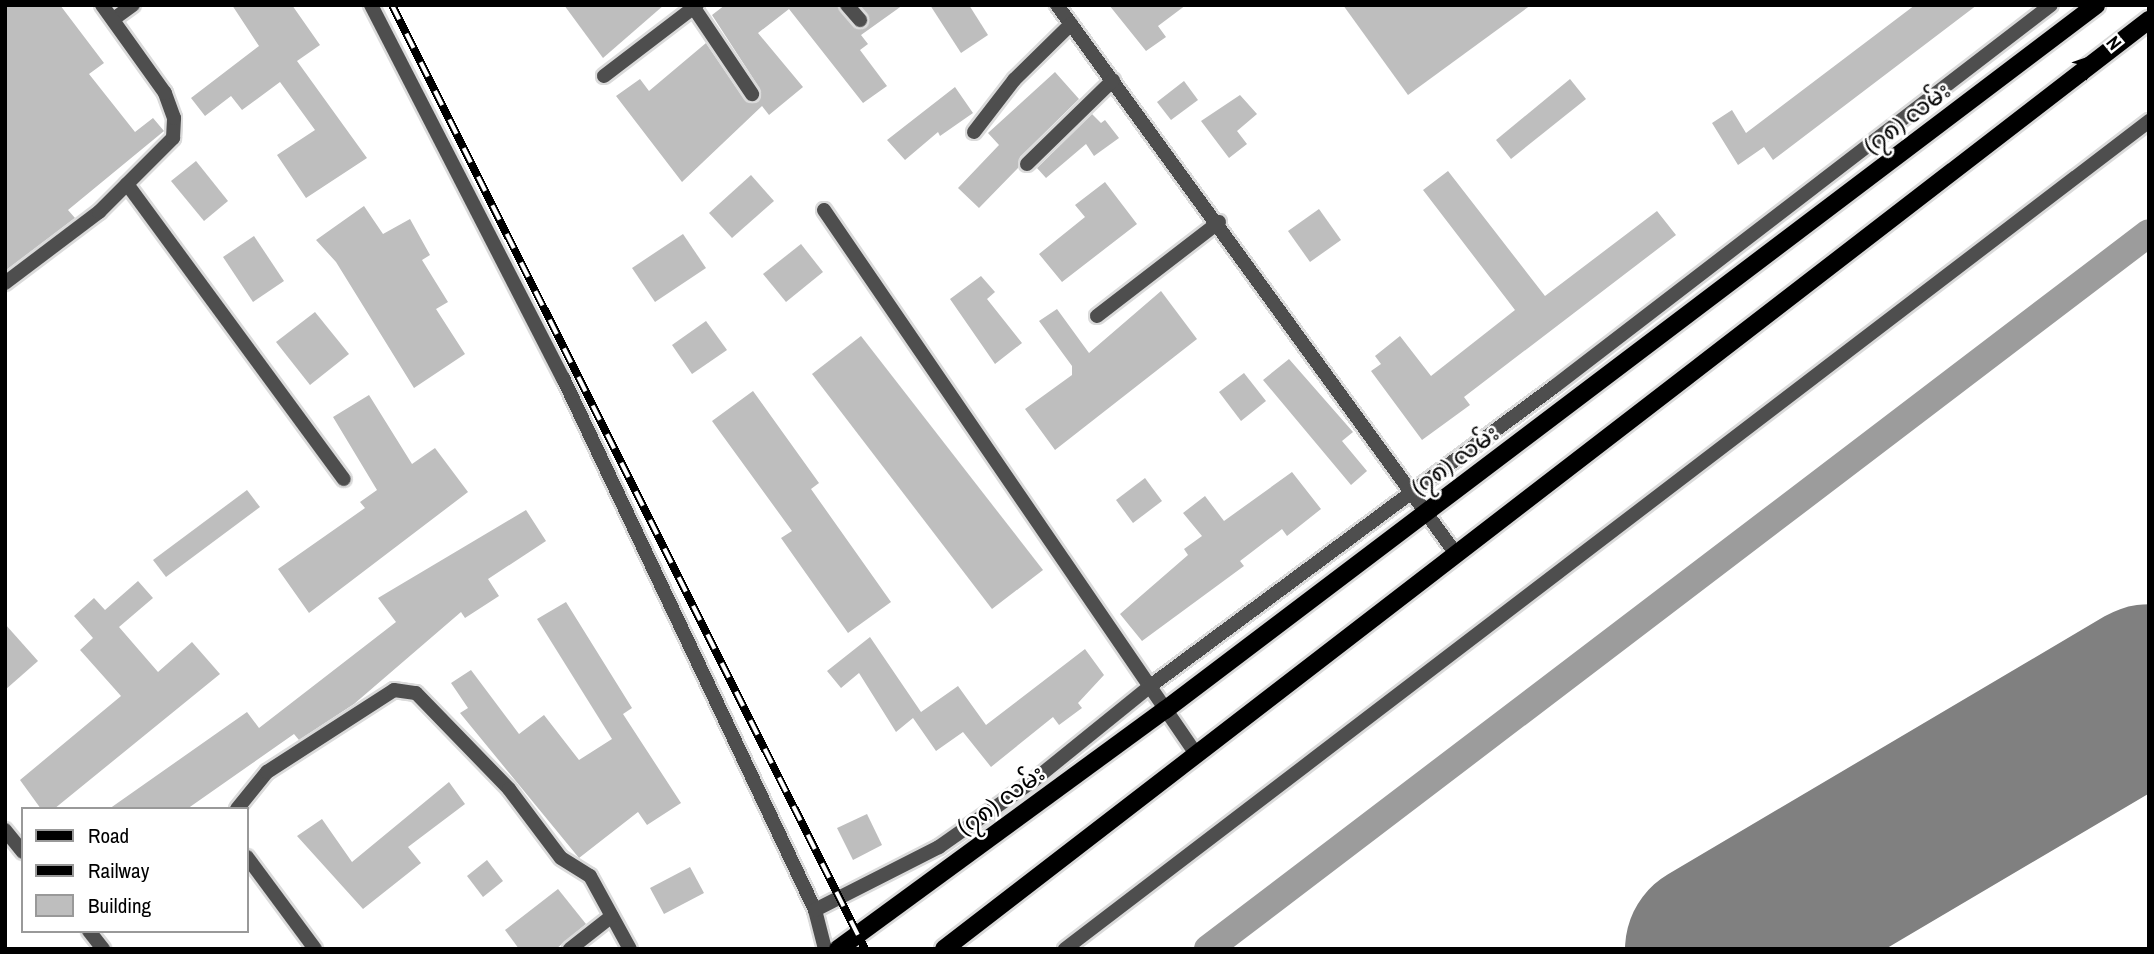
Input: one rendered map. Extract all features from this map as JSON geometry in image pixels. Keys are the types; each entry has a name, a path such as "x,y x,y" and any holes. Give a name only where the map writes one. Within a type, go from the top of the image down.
{"main road":[{"name":"(၇၈) လမ်း","path":"838,949 1165,710 2096,5"},
{"path":"944,949 2149,20"}],"street":[{"path":"5,283 99,212 173,138 174,118 147,63 115,18 102,5"},
{"path":"115,18 133,5"},
{"path":"371,5 563,378 815,910 825,949"},
{"path":"847,5 860,20"},
{"path":"1057,5 1219,222 1456,554"},
{"path":"815,910 939,847 1033,781 1149,687 1414,493 2051,5"},
{"path":"604,76 696,7 752,94"},
{"path":"974,132 1014,80 1071,24"},
{"path":"1027,164 1113,80"},
{"path":"1065,949 2149,121"},
{"path":"127,184 344,479"},
{"path":"824,210 1196,754"},
{"path":"1097,316 1219,222"},
{"path":"238,807 248,789 278,765 394,690 415,693 509,789 561,858 590,876 630,949"},
{"path":"5,830 21,850"},
{"path":"248,858 315,949"},
{"path":"570,949 612,916"},
{"path":"91,933 103,949"}],"building":[{"path":"5,5 60,5 104,63 89,74 135,132 153,118 164,131 68,210 75,218 5,271"},
{"path":"232,5 292,5 320,45 297,61 367,158 306,198 277,155 315,130 280,82 242,110 231,96 205,116 191,98 259,46"},
{"path":"564,5 664,5 603,58"},
{"path":"725,5 838,5 861,29 869,19 860,5 903,5 861,35 868,44 860,50 887,86 863,103 789,9 758,33 803,87 769,115 762,106 682,182 616,96 640,79 649,91 706,43 744,99 758,102 760,89 712,15"},
{"path":"930,5 969,5 988,35 961,53"},
{"path":"1109,5 1186,5 1158,26 1166,37 1146,51"},
{"path":"1343,5 1531,5 1408,95"},
{"path":"1915,5 1977,5 1773,160 1764,147 1738,165 1712,123 1732,110 1746,133"},
{"path":"1055,72 1079,99 1020,157 1018,168 979,208 958,188 999,145 988,133"},
{"path":"1570,79 1586,99 1511,159 1496,140"},
{"path":"1184,81 1198,100 1171,120 1157,102"},
{"path":"955,87 973,113 940,136 938,132 905,160 887,140"},
{"path":"1240,95 1257,114 1237,131 1247,144 1229,158 1201,121"},
{"path":"1092,114 1101,123 1105,120 1119,138 1094,156 1086,144 1046,178 1037,168"},
{"path":"196,161 228,201 204,221 171,181"},
{"path":"1448,171 1545,296 1657,211 1676,235 1464,397 1470,405 1422,440 1371,371 1381,364 1375,356 1400,336 1431,376 1515,310 1423,190"},
{"path":"751,175 774,201 732,238 709,213"},
{"path":"1105,182 1137,224 1062,282 1039,254 1085,217 1075,205"},
{"path":"364,206 383,234 410,219 430,255 422,260 448,302 436,309 465,354 414,388 336,262 316,240"},
{"path":"1319,209 1341,240 1310,262 1288,231"},
{"path":"683,234 706,268 655,302 632,268"},
{"path":"254,236 284,281 253,302 223,257"},
{"path":"801,244 823,272 786,302 763,274"},
{"path":"981,276 995,292 987,299 1022,343 995,364 950,299"},
{"path":"1161,291 1197,339 1055,450 1025,409 1072,375 1072,366 1039,321 1057,309 1089,353"},
{"path":"315,312 349,354 310,385 276,342"},
{"path":"706,321 727,350 692,374 672,345"},
{"path":"861,336 1043,570 992,609 812,374"},
{"path":"1289,359 1353,432 1342,441 1367,471 1351,485 1263,380"},
{"path":"1244,373 1266,401 1241,421 1219,392"},
{"path":"753,391 819,483 811,489 891,602 848,633 781,538 792,531 712,421"},
{"path":"369,395 412,464 435,448 468,492 309,613 278,569 365,508 360,502 377,490 333,417"},
{"path":"1292,472 1321,509 1287,536 1282,529 1240,561 1244,566 1142,641 1120,614 1188,555 1184,549 1202,536 1183,513 1205,496 1224,521"},
{"path":"1145,478 1162,501 1133,523 1116,500"},
{"path":"247,490 260,507 166,577 153,560"},
{"path":"526,510 546,541 488,579 499,596 465,618 461,612 354,704 299,740 294,734 190,807 112,807 247,712 259,728 396,622 378,598"},
{"path":"138,581 153,598 119,627 158,672 192,642 220,674 56,807 40,807 20,780 121,696 80,650 93,638 74,616 94,598 105,610"},
{"path":"566,602 632,708 623,714 681,803 647,825 638,812 579,858 460,713 468,708 451,683 471,670 519,734 544,715 579,760 612,739 537,619"},
{"path":"5,624 38,661 5,690"},
{"path":"870,637 921,712 958,686 986,725 1085,649 1104,675 1078,703 1082,708 1059,725 1053,717 991,767 963,732 936,751 913,718 896,732 859,673 841,688 827,671"},
{"path":"449,782 465,804 408,847 421,863 363,909 297,836 322,819 352,862"},
{"path":"867,814 882,845 853,860 837,828"},
{"path":"487,860 503,881 483,897 467,876"},
{"path":"690,867 704,893 664,914 650,888"},
{"path":"558,889 586,924 556,949 519,949 505,930"}],"waterway":[{"path":"1208,949 2149,233"}],"runway":[{"path":"1712,949 2149,691"}],"railway":[{"path":"392,5 865,949"}]}
